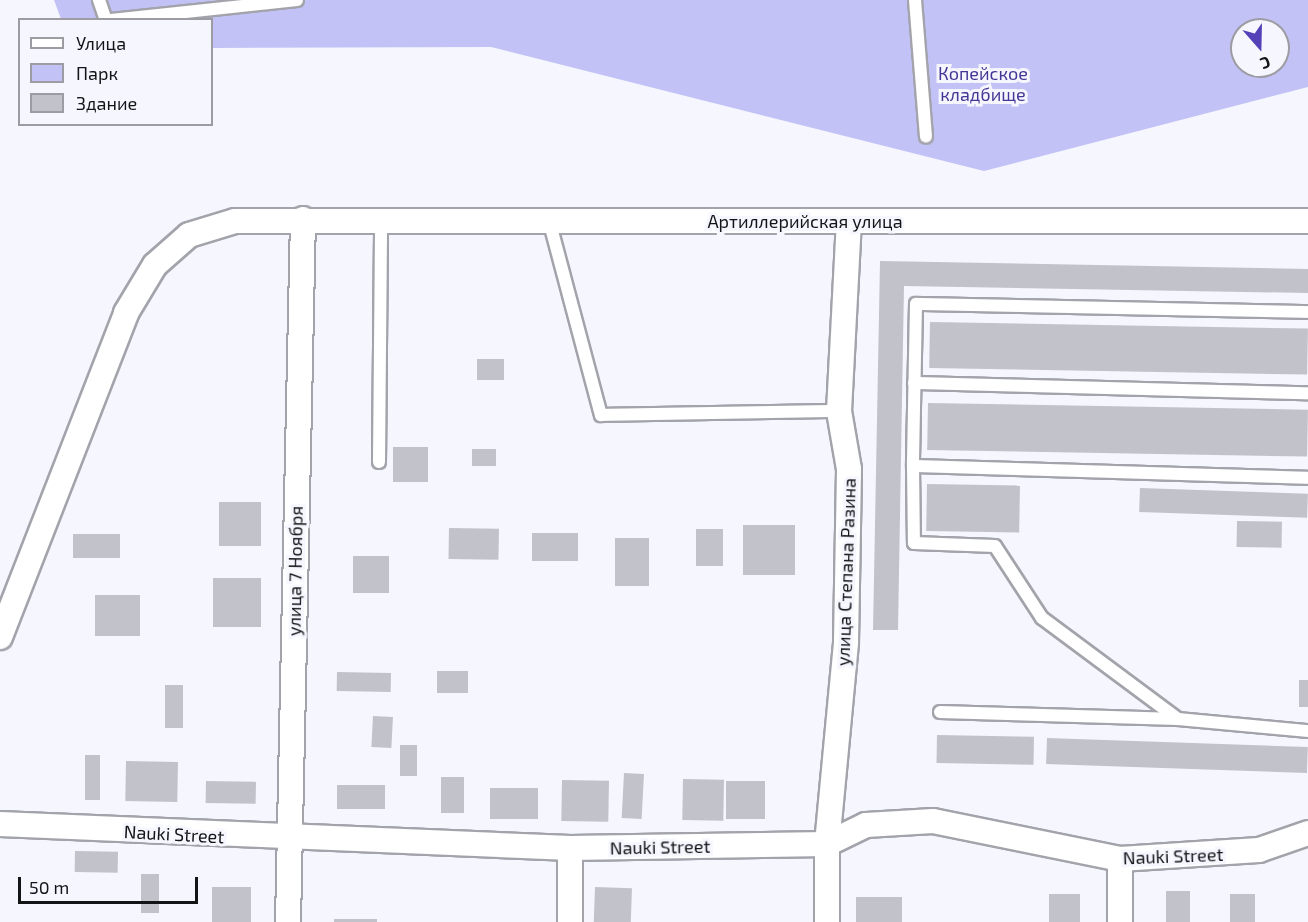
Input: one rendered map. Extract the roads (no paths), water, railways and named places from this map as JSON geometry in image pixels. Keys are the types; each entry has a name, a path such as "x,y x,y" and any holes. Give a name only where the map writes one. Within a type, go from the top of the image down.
{"street":[{"name":"Артиллерийская улица","path":"0,637 126,313 155,265 189,236 235,221 303,219 849,222 1308,221"},
{"name":"улица 7 Ноября","path":"288,922 303,219"},
{"name":"улица Степана Разина","path":"828,922 827,844 846,642 849,469 839,411 849,222"},
{"name":"Nauki Street","path":"0,824 289,840 570,848 827,844 866,825 933,820 1120,859 1259,850 1308,834"},
{"path":"570,848 570,922"},
{"path":"1120,859 1120,922"}],"lane":[{"path":"99,0 105,18"},
{"path":"130,18 297,0"},
{"path":"915,0 926,138"},
{"path":"379,462 381,219"},
{"path":"549,220 601,415 839,411"},
{"path":"1178,719 1042,618 995,546 914,543 916,304 1308,312"},
{"path":"914,383 1308,393"},
{"path":"913,466 1308,478"},
{"path":"940,712 1178,719 1308,731"}],"park label":[{"name":"Копейское кладбище","path":"983,84"}]}
